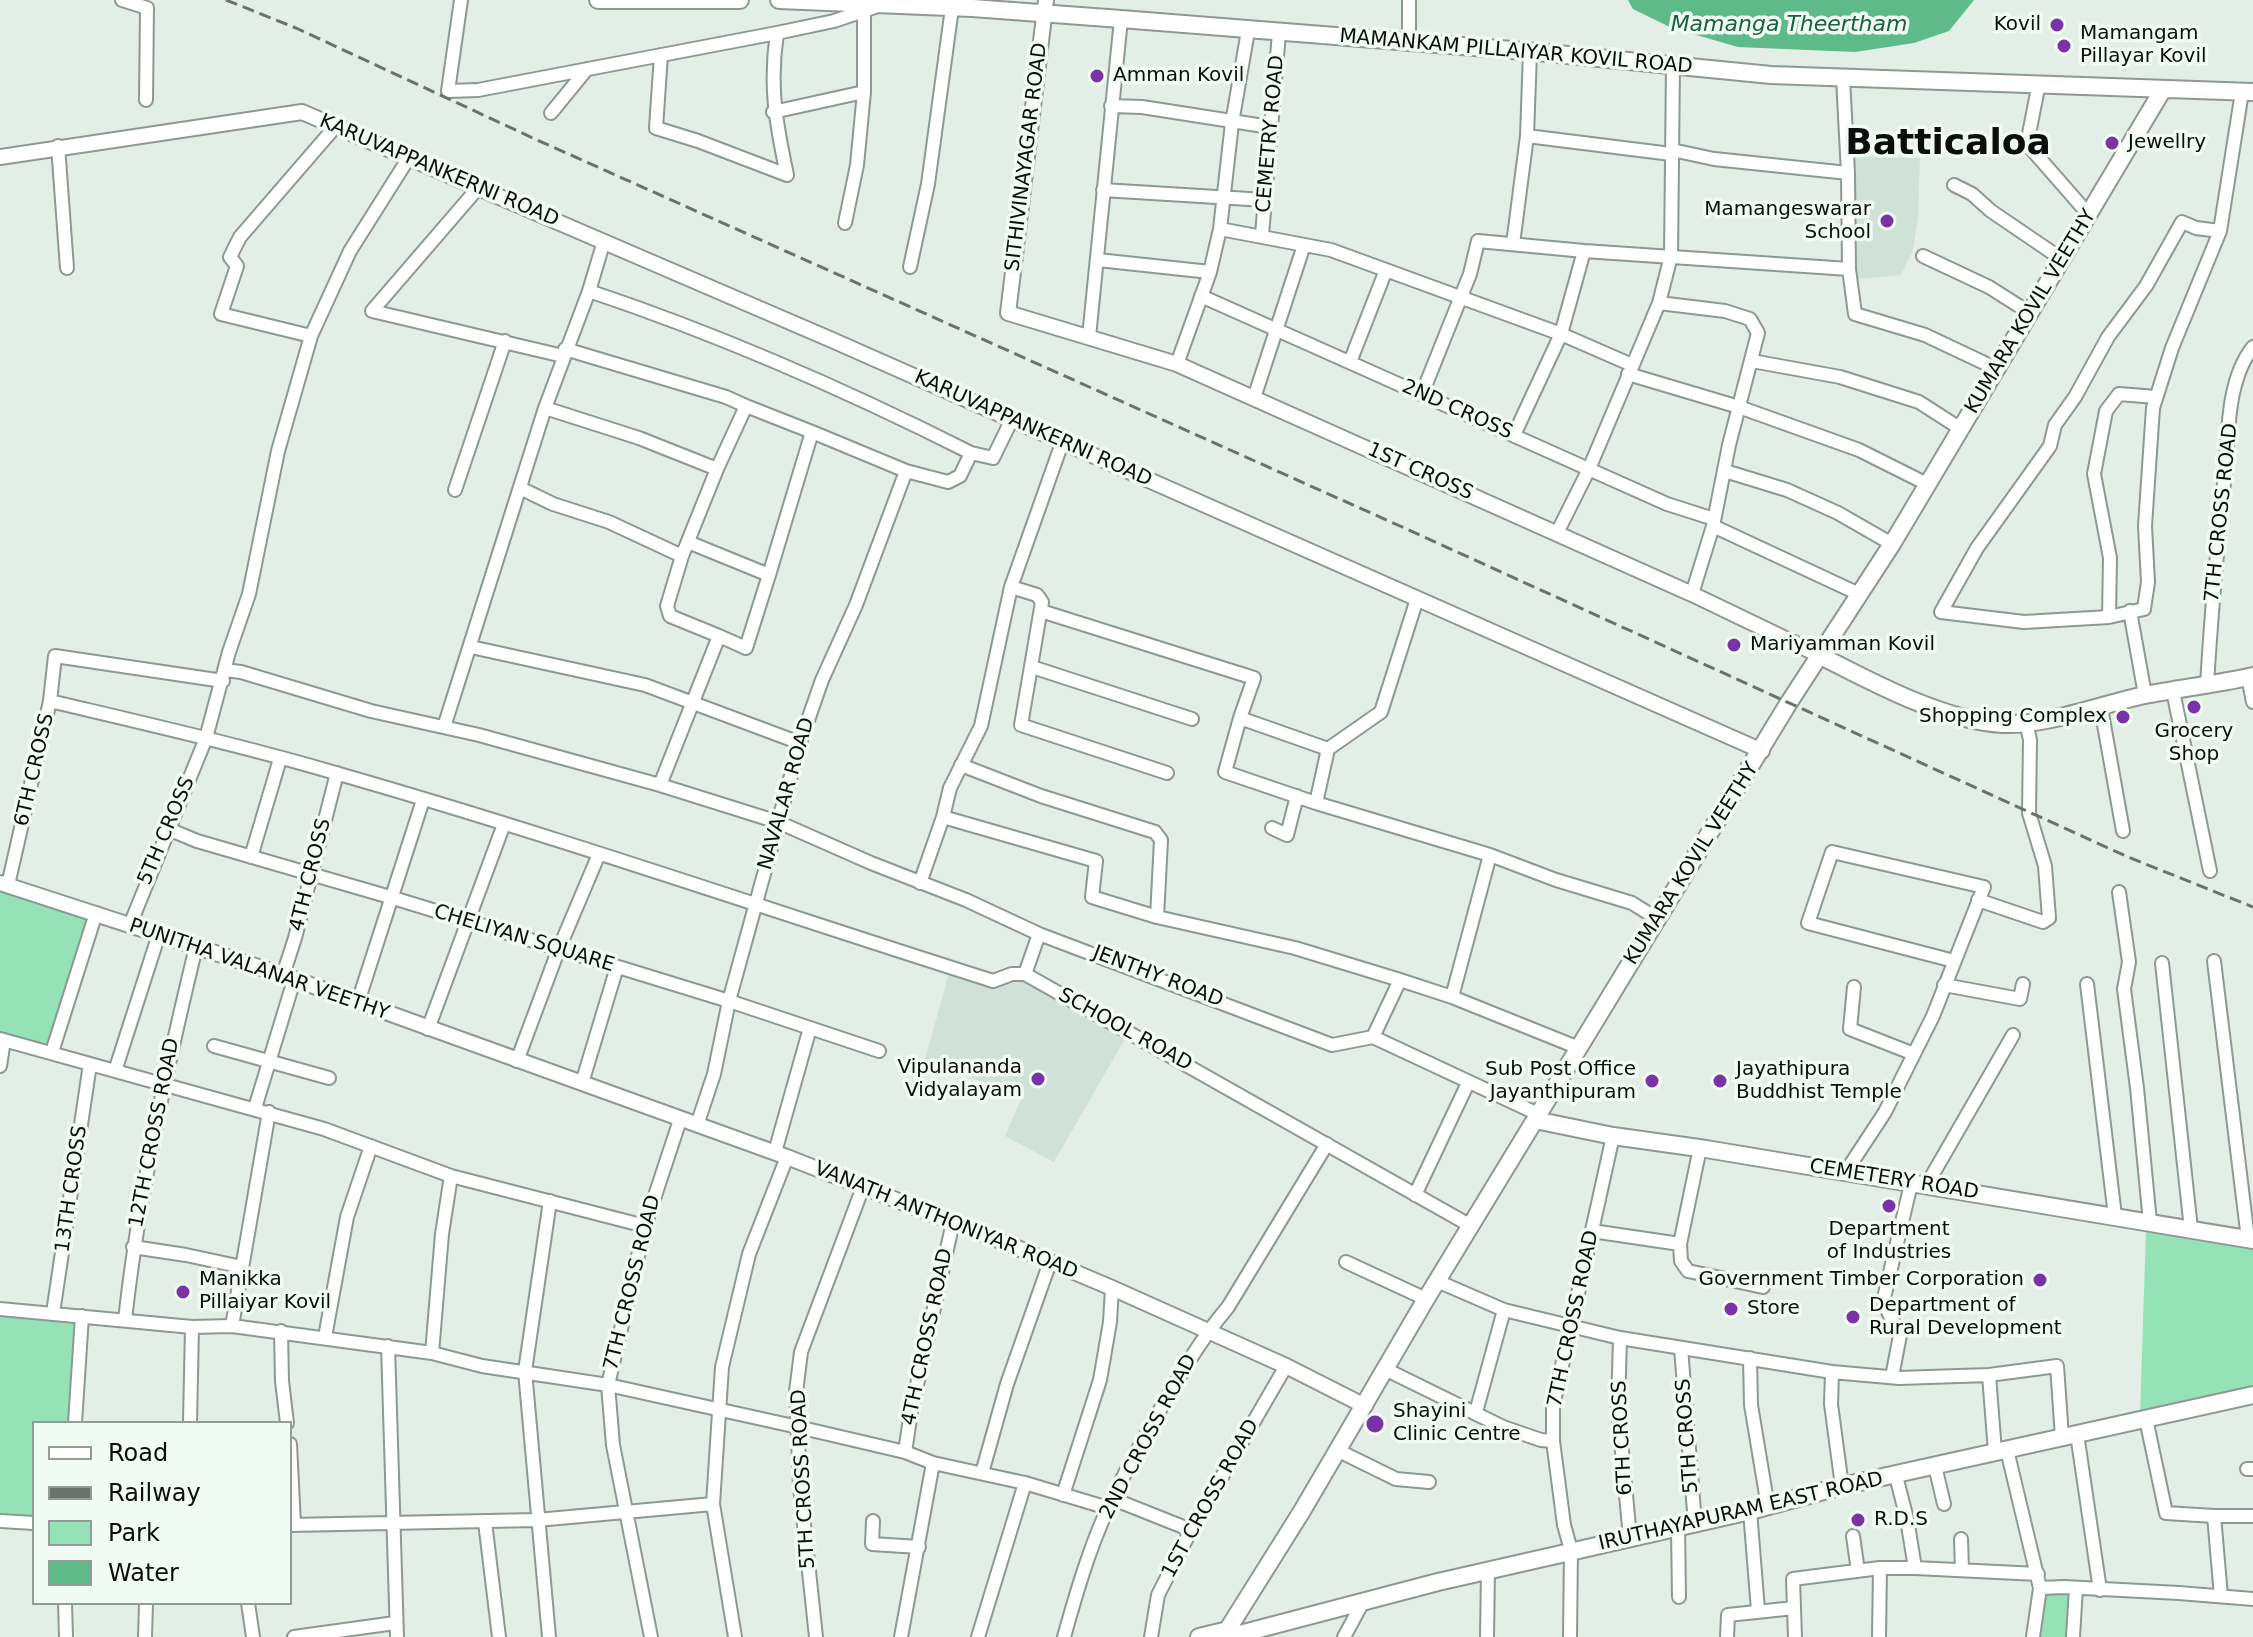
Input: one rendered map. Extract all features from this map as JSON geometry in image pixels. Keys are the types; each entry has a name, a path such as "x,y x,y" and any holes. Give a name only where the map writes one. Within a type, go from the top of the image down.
{"main road":[{"path":"598,0 740,0"},
{"name":"MAMANKAM PILLAIYAR KOVIL ROAD","path":"779,0 871,8 952,8 972,4 1045,7 1121,19 1248,31 1673,64 1771,75 2248,92"},
{"name":"KUMARA KOVIL VEETHY","path":"1226,1634 1788,704 1892,544 2162,91"},
{"path":"1821,656 1891,692 1967,718 2003,724 2101,708 2145,695 2251,677"},
{"name":"CEMETERY ROAD","path":"1537,1117 1613,1136 2251,1239"},
{"name":"IRUTHAYAPURAM EAST ROAD","path":"1199,1637 1240,1634 1364,1600 1768,1507 1842,1486 2253,1395"}],"street":[{"path":"122,0 147,8 146,100"},
{"path":"461,0 448,91 478,90 777,33 834,21 871,8 857,165 845,223"},
{"path":"1409,0 1409,42"},
{"name":"SITHIVINAYAGAR ROAD","path":"1008,313 1045,7"},
{"path":"910,267 928,184 952,8"},
{"path":"1089,337 1121,19"},
{"path":"1177,364 1210,272 1220,229 1232,123 1248,31"},
{"path":"661,55 656,128 787,175 773,112 777,33"},
{"name":"CEMETRY ROAD","path":"1262,235 1279,33"},
{"path":"1513,244 1527,136 1530,52"},
{"path":"1557,533 1589,469 1659,303 1671,256 1673,64"},
{"path":"551,113 587,69"},
{"path":"1843,78 1849,269 1855,314 1925,335 1997,369"},
{"path":"2039,83 2027,144 2089,215"},
{"path":"773,112 864,92"},
{"path":"2220,231 2196,228 2182,222 2146,286 2108,337 2075,397 2055,425 2050,446 1977,548 1940,610 2024,622 2109,617 2144,609 2148,582 2145,526 2153,408 2172,348 2220,231 2248,92"},
{"path":"1111,106 1142,107 1270,127"},
{"name":"KARUVAPPANKERNI ROAD","path":"58,146 302,112 1012,419 1762,751"},
{"path":"311,336 221,314 237,266 230,257 240,237 335,127"},
{"path":"1527,136 1848,173"},
{"path":"0,157 58,146 67,268"},
{"name":"5TH CROSS","path":"130,925 206,738 249,594 278,451 311,336 350,251 408,159"},
{"path":"1954,185 1972,194 1991,211 2063,260"},
{"path":"478,188 372,311 464,334 564,352 726,397 906,471 948,482 960,476 971,453"},
{"path":"1103,190 1265,200"},
{"path":"1220,229 1331,250 1561,334 1630,369 1859,450 1927,484"},
{"path":"444,727 545,408 589,291 604,241"},
{"path":"1422,394 1470,274 1478,241 1849,269"},
{"path":"1254,398 1304,245"},
{"path":"1514,435 1561,334 1584,251"},
{"path":"1923,256 1989,287 2030,313"},
{"path":"1098,260 1210,272"},
{"path":"1350,362 1386,270"},
{"path":"589,291 683,325 906,421 971,453 993,458 1012,419"},
{"name":"2ND CROSS","path":"1201,296 1713,522 1859,594"},
{"path":"1659,303 1725,311 1750,319 1758,333 1713,522 1692,594"},
{"name":"1ST CROSS","path":"1008,313 1177,364 1692,594 1821,656"},
{"path":"455,490 505,341"},
{"name":"7TH CROSS ROAD","path":"2207,685 2214,574 2234,390 2245,357 2253,347"},
{"path":"1752,361 1853,381 1919,402 1961,429"},
{"path":"2109,617 2110,558 2094,474 2106,411 2119,394 2156,397"},
{"path":"746,406 682,556 667,606 670,616 746,648 812,432"},
{"path":"545,408 639,438 717,469"},
{"path":"920,883 950,788 981,726 1011,587 1062,443"},
{"name":"NAVALAR ROAD","path":"697,1125 714,1074 729,1001 800,743 906,471"},
{"path":"1725,471 1787,490 1838,513 1892,544"},
{"path":"520,488 553,504 609,522 682,556"},
{"path":"688,542 769,575"},
{"path":"1011,587 1037,595 1042,602 1021,725 1167,773"},
{"path":"1316,803 1328,749 1381,712 1417,599"},
{"path":"1041,611 1254,678 1225,772 1632,903 1659,920"},
{"path":"2130,611 2145,695"},
{"path":"660,785 719,636"},
{"path":"471,647 645,685 800,743"},
{"name":"6TH CROSS","path":"4,884 50,701 55,656 224,676"},
{"path":"1032,667 1192,719"},
{"name":"JENTHY ROAD","path":"224,676 241,672 371,711 444,727 660,785 778,822 1039,934 1332,1045 1373,1037"},
{"path":"2251,677 2253,702"},
{"path":"2173,691 2210,871"},
{"path":"50,701 337,773 993,981 1012,974 1025,974 1039,934"},
{"path":"2101,708 2123,831"},
{"path":"1240,718 1328,749"},
{"path":"1978,900 2043,922 2049,918 2045,866 2029,813 2030,740 2026,722"},
{"path":"251,857 280,759"},
{"path":"961,765 1041,796 1155,832 1161,840 1157,917"},
{"name":"4TH CROSS","path":"255,1108 269,1061 337,773"},
{"path":"1272,828 1287,835 1297,796"},
{"path":"358,1002 423,800"},
{"path":"943,817 1096,861 1092,897 1157,917 1295,948 1400,980 1452,997 1579,1048"},
{"path":"428,1029 504,824"},
{"name":"CHELIYAN SQUARE","path":"168,829 197,841 729,1001 879,1051"},
{"path":"1845,1173 1885,1112 1933,1016 1984,887 1832,852 1808,923 1954,961"},
{"path":"517,1061 599,854"},
{"path":"1452,997 1490,855"},
{"name":"PUNITHA VALANAR VEETHY","path":"4,884 358,1002 517,1061"},
{"path":"2119,892 2129,962 2124,989 2150,1222"},
{"path":"52,1052 96,913"},
{"path":"115,1071 159,934"},
{"name":"12TH CROSS ROAD","path":"125,1320 133,1247 163,1085 196,947"},
{"path":"2214,961 2251,1239"},
{"path":"2162,963 2191,1229"},
{"path":"582,1083 617,967"},
{"name":"SCHOOL ROAD","path":"1025,974 1471,1226"},
{"path":"1400,980 1373,1037 1537,1117"},
{"path":"1944,985 2020,999 2023,984"},
{"path":"2087,984 2115,1216"},
{"path":"1854,987 1850,1029 1914,1054"},
{"path":"735,1637 713,1504 722,1367 749,1254 781,1155 810,1028"},
{"path":"1892,1377 1900,1335 1883,1302 1918,1185 2013,1035"},
{"path":"0,1066 2,1040 52,1052 269,1112 451,1176 645,1226"},
{"path":"214,1046 329,1078"},
{"name":"VANATH ANTHONIYAR ROAD","path":"517,1061 781,1155 953,1222 1112,1288 1286,1366 1365,1406"},
{"name":"13TH CROSS","path":"53,1313 90,1064"},
{"path":"1415,1195 1468,1083"},
{"path":"232,1326 269,1112"},
{"name":"7TH CROSS ROAD","path":"651,1637 624,1512 613,1445 608,1385 645,1226 680,1120"},
{"name":"7TH CROSS ROAD","path":"1571,1550 1564,1525 1553,1441 1553,1406 1613,1136"},
{"name":"2ND CROSS ROAD","path":"1064,1637 1110,1504 1172,1388 1208,1331 1228,1307 1327,1144"},
{"path":"325,1337 347,1217 371,1146"},
{"path":"1700,1148 1680,1244 1681,1261 1688,1271 1763,1287"},
{"path":"432,1353 439,1254 451,1176"},
{"name":"5TH CROSS ROAD","path":"816,1637 800,1487 796,1392 801,1352 863,1187"},
{"path":"549,1637 525,1371 550,1201"},
{"name":"4TH CROSS ROAD","path":"905,1452 953,1222"},
{"path":"1592,1231 1680,1244"},
{"path":"133,1247 242,1267"},
{"path":"982,1473 1007,1384 1050,1262"},
{"path":"1346,1262 1426,1299"},
{"path":"1437,1281 1504,1310 1620,1338 1832,1372 1892,1377 1989,1375 2057,1366 2100,1590"},
{"path":"1063,1495 1100,1380 1110,1322 1112,1288"},
{"path":"0,1309 192,1327 232,1326 281,1331 432,1353 482,1366 608,1385 905,1452 933,1463 1110,1504 1191,1530"},
{"path":"1476,1412 1504,1310"},
{"path":"75,1421 82,1316"},
{"path":"190,1421 192,1327"},
{"path":"281,1331 287,1421"},
{"name":"6TH CROSS","path":"1620,1338 1618,1408 1630,1538"},
{"path":"388,1346 397,1637"},
{"name":"5TH CROSS","path":"1679,1597 1686,1526 1681,1348"},
{"path":"1750,1358 1751,1405 1768,1507"},
{"name":"1ST CROSS ROAD","path":"1151,1637 1158,1595 1191,1530 1286,1366"},
{"path":"1387,1370 1503,1427 1553,1441"},
{"path":"1832,1372 1831,1404 1842,1486"},
{"path":"1989,1375 2001,1451 2038,1574 2040,1588 2033,1637"},
{"path":"2146,1419 2166,1513 2253,1516"},
{"path":"1339,1451 1396,1479 1429,1482"},
{"path":"901,1637 933,1463"},
{"path":"1935,1466 1944,1504"},
{"path":"1896,1476 1915,1568"},
{"path":"978,1637 1025,1483"},
{"path":"292,1525 537,1520 713,1504"},
{"path":"1750,1511 1758,1610"},
{"path":"2214,1516 2221,1596"},
{"path":"0,1521 32,1523"},
{"path":"873,1521 872,1544 919,1547"},
{"path":"485,1522 499,1637"},
{"path":"1853,1536 1858,1571"},
{"path":"1961,1539 1962,1570"},
{"path":"1570,1637 1571,1550"},
{"path":"1795,1637 1793,1579 1880,1568 2038,1574"},
{"path":"1879,1637 1880,1568"},
{"path":"1487,1637 1488,1570"},
{"path":"2040,1588 2253,1599"},
{"path":"2073,1637 2076,1588"},
{"path":"1344,1637 1364,1600"},
{"path":"65,1605 66,1637"},
{"path":"145,1637 146,1605"},
{"path":"248,1605 253,1637"},
{"path":"1727,1637 1728,1615 1794,1608"},
{"path":"294,1637 395,1623"}],"shaded area":[{"name":"Mamangeswarar School","path":"1855,156 1920,158 1918,217 1913,250 1901,275 1857,279"},
{"name":"Vipulananda Vidyalayam","path":"949,973 993,985 1026,981 1126,1037 1054,1162 1005,1136 1023,1095 924,1063"}],"green space":[{"path":"0,887 90,918 50,1048 0,1036"},
{"path":"2146,1230 2253,1247 2253,1391 2140,1416"},
{"path":"0,1315 77,1323 70,1421 32,1421 32,1516 0,1514"},
{"path":"2046,1594 2070,1595 2067,1637 2040,1637"}],"water":[{"name":"Mamanga Theertham","path":"1628,0 1974,0 1949,31 1914,43 1855,52 1738,47 1672,28 1633,9"}],"railway":[{"path":"226,0 296,28 535,139 1400,526 2128,857 2253,907"}],"place":[{"name":"Kovil","path":"2057,25"},
{"name":"Mamangam Pillayar Kovil","path":"2064,46"},
{"name":"Amman Kovil","path":"1097,76"},
{"name":"Jewellry","path":"2112,143"},
{"name":"Mamangeswarar School","path":"1887,221"},
{"name":"Mariyamman Kovil","path":"1734,645"},
{"name":"Grocery Shop","path":"2194,707"},
{"name":"Shopping Complex","path":"2123,717"},
{"name":"Vipulananda Vidyalayam","path":"1038,1079"},
{"name":"Sub Post Office Jayanthipuram","path":"1652,1081"},
{"name":"Jayathipura Buddhist Temple","path":"1720,1081"},
{"name":"Department of Industries","path":"1889,1206"},
{"name":"Government Timber Corporation","path":"2040,1280"},
{"name":"Manikka Pillaiyar Kovil","path":"183,1292"},
{"name":"Store","path":"1731,1309"},
{"name":"Department of Rural Development","path":"1853,1317"},
{"name":"Shayini Clinic Centre","path":"1375,1424"},
{"name":"R.D.S","path":"1858,1520"}],"district":[{"name":"Batticaloa","path":"1948,145"}]}
